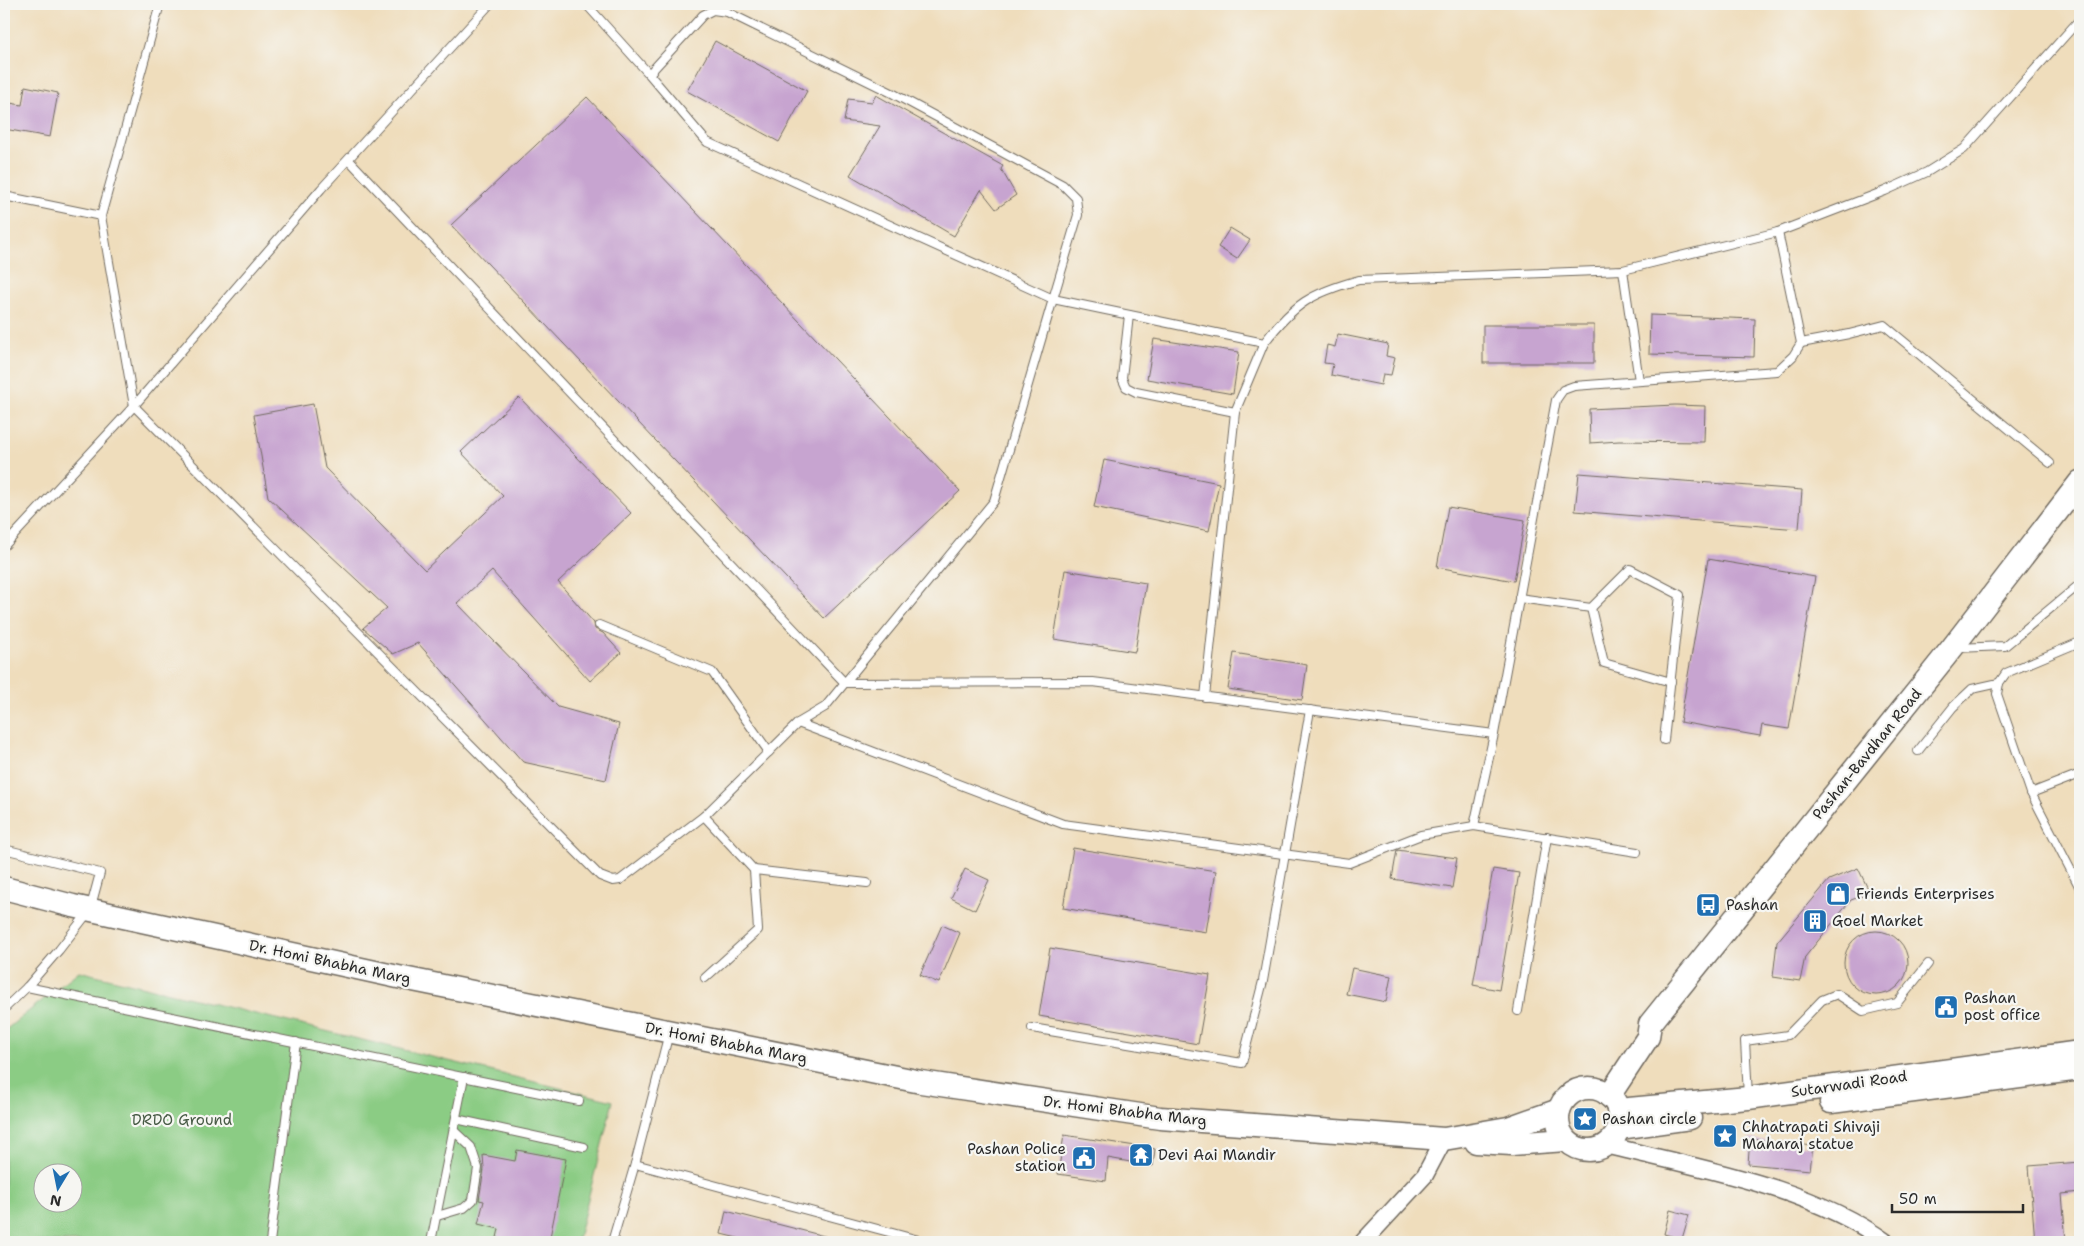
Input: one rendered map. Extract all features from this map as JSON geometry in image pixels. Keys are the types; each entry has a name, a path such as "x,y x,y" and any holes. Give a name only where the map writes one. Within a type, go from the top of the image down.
{"main road":[{"name":"Pashan-Bavdhan Road","path":"1610,1113 1648,1037 1650,1024 1952,648 2080,482"},
{"name":"Dr. Homi Bhabha Marg","path":"4,888 90,910 398,977 921,1082 1160,1118 1451,1138 1473,1142 1512,1144 1566,1140"},
{"name":"Sutarwadi Road","path":"1610,1113 1748,1098 2080,1052"},
{"path":"1610,1113 1596,1149 1585,1150 1575,1146 1566,1140 1560,1131 1559,1110 1564,1100 1572,1093 1582,1089 1610,1113 1925,1091 2080,1069"},
{"name":"Dr. Homi Bhabha Marg","path":"1451,1138 1508,1128 1559,1110"}],"street":[{"path":"1610,1113 1743,1180 1813,1202 1862,1234 1886,1242"},
{"path":"1363,1242 1425,1175 1451,1138"}],"lane":[{"path":"160,4 101,216 134,406 600,876 613,881 625,877 704,816 798,723 825,707 994,501 1078,215 1076,198 1063,185 892,93 727,12 713,10 702,15 649,74"},
{"path":"4,546 134,406 321,189 490,4"},
{"path":"586,4 707,142 1053,300 1264,343"},
{"path":"1205,697 1235,412 1264,343 1278,324 1308,298 1331,288 1359,280 1623,270 1778,232 1885,192 1927,172 1964,149 2080,19"},
{"path":"349,160 845,683 1093,682 1494,734"},
{"path":"4,196 101,216"},
{"path":"1474,826 1494,734 1556,400 1562,390 1574,386 1777,371 1793,356 1801,343 1778,232"},
{"path":"1623,270 1639,381"},
{"path":"1129,315 1122,378 1126,387 1136,392 1235,412"},
{"path":"1801,343 1884,325 2050,463"},
{"path":"1592,608 1630,569 1680,595 1664,740"},
{"path":"1952,648 2005,646 2080,584"},
{"path":"1519,598 1592,608"},
{"path":"1592,608 1604,663 1671,682"},
{"path":"599,625 712,672 769,752"},
{"path":"2080,642 2006,673 1999,683 1998,694 2031,792 2080,888"},
{"path":"1918,751 1953,707 1972,689 1999,683"},
{"path":"1032,1028 1242,1063 1263,981 1310,710"},
{"path":"798,723 1063,824 1349,863 1421,835 1474,826 1637,852"},
{"path":"2031,792 2080,774"},
{"path":"704,816 754,870 758,930 705,978"},
{"path":"1518,1011 1547,837"},
{"path":"4,849 100,873 90,910 27,987 4,1009"},
{"path":"754,870 867,883"},
{"path":"1748,1098 1745,1041 1788,1035 1822,1000 1837,994 1863,1011 1897,1003 1928,964"},
{"path":"27,987 579,1101"},
{"path":"612,1242 635,1164 669,1031"},
{"path":"270,1242 296,1042"},
{"path":"431,1242 464,1077"},
{"path":"456,1119 584,1147"},
{"path":"436,1216 464,1208 473,1200 478,1168 472,1147 454,1131"},
{"path":"635,1164 926,1242"}],"green space":[{"name":"DRDO Ground","path":"79,971 613,1101 577,1242 4,1242 4,1031"}],"building":[{"path":"715,41 807,91 779,142 687,91"},
{"path":"25,86 58,93 50,137 4,129 4,102 22,105"},
{"path":"876,95 1003,166 1001,169 1016,195 996,209 981,190 954,236 850,175 880,126 844,121 848,99 872,102"},
{"path":"587,97 960,491 824,618 451,225"},
{"path":"1230,228 1250,240 1237,259 1218,247"},
{"path":"1650,315 1755,319 1754,357 1649,354"},
{"path":"1483,325 1594,325 1594,363 1483,363"},
{"path":"1338,334 1388,344 1386,356 1395,358 1391,375 1383,374 1381,385 1331,375 1333,364 1324,363 1327,345 1335,347"},
{"path":"1154,339 1239,352 1233,394 1147,379"},
{"path":"519,397 631,513 558,582 594,623 595,629 603,633 621,653 590,681 492,571 457,603 558,707 619,724 606,780 523,762 418,643 393,654 363,628 387,608 268,497 254,415 313,404 325,468 425,570 503,496 461,452"},
{"path":"1675,405 1705,406 1704,442 1619,441 1590,443 1589,409"},
{"path":"1104,460 1219,483 1209,531 1094,507"},
{"path":"1579,473 1802,490 1799,529 1575,511"},
{"path":"1448,507 1525,520 1514,581 1437,567"},
{"path":"1708,559 1815,577 1789,729 1762,725 1760,736 1680,722"},
{"path":"1065,570 1146,583 1135,652 1054,639"},
{"path":"1234,653 1307,665 1302,700 1228,689"},
{"path":"1073,848 1216,871 1206,932 1063,908"},
{"path":"1397,850 1457,858 1452,888 1392,879"},
{"name":"Goel Market","path":"1858,868 1870,893 1851,900 1805,957 1800,981 1773,977 1777,942 1829,880"},
{"path":"965,869 989,880 975,910 951,898"},
{"path":"1493,869 1519,873 1499,990 1473,985"},
{"path":"942,925 960,933 939,983 920,975"},
{"path":"1876,931 1888,933 1899,940 1906,951 1908,963 1906,975 1899,986 1888,993 1876,995 1864,993 1853,986 1846,975 1844,963 1846,951 1853,940 1864,933"},
{"path":"1050,948 1210,975 1198,1044 1039,1016"},
{"path":"1352,968 1391,976 1386,1002 1346,994"},
{"name":"Pashan Police station","path":"1064,1135 1155,1149 1153,1166 1108,1158 1106,1181 1058,1174"},
{"path":"1750,1139 1813,1146 1810,1170 1748,1164"},
{"path":"517,1150 566,1159 549,1242 496,1242 499,1229 478,1224 484,1201 479,1200 484,1169 483,1155 515,1161"},
{"path":"2080,1162 2080,1192 2062,1194 2066,1242 2035,1242 2029,1166"},
{"path":"1670,1210 1689,1215 1682,1239 1664,1234"},
{"path":"726,1211 828,1237 827,1242 754,1242 721,1234"}],"place":[{"name":"Friends Enterprises","path":"1838,894"},
{"name":"Pashan","path":"1708,905"},
{"name":"Goel Market","path":"1815,921"},
{"name":"Pashan post office","path":"1946,1007"},
{"name":"Pashan circle","path":"1585,1119"},
{"name":"Chhatrapati Shivaji Maharaj statue","path":"1725,1136"},
{"name":"Devi Aai Mandir","path":"1141,1155"},
{"name":"Pashan Police station","path":"1084,1158"}]}
